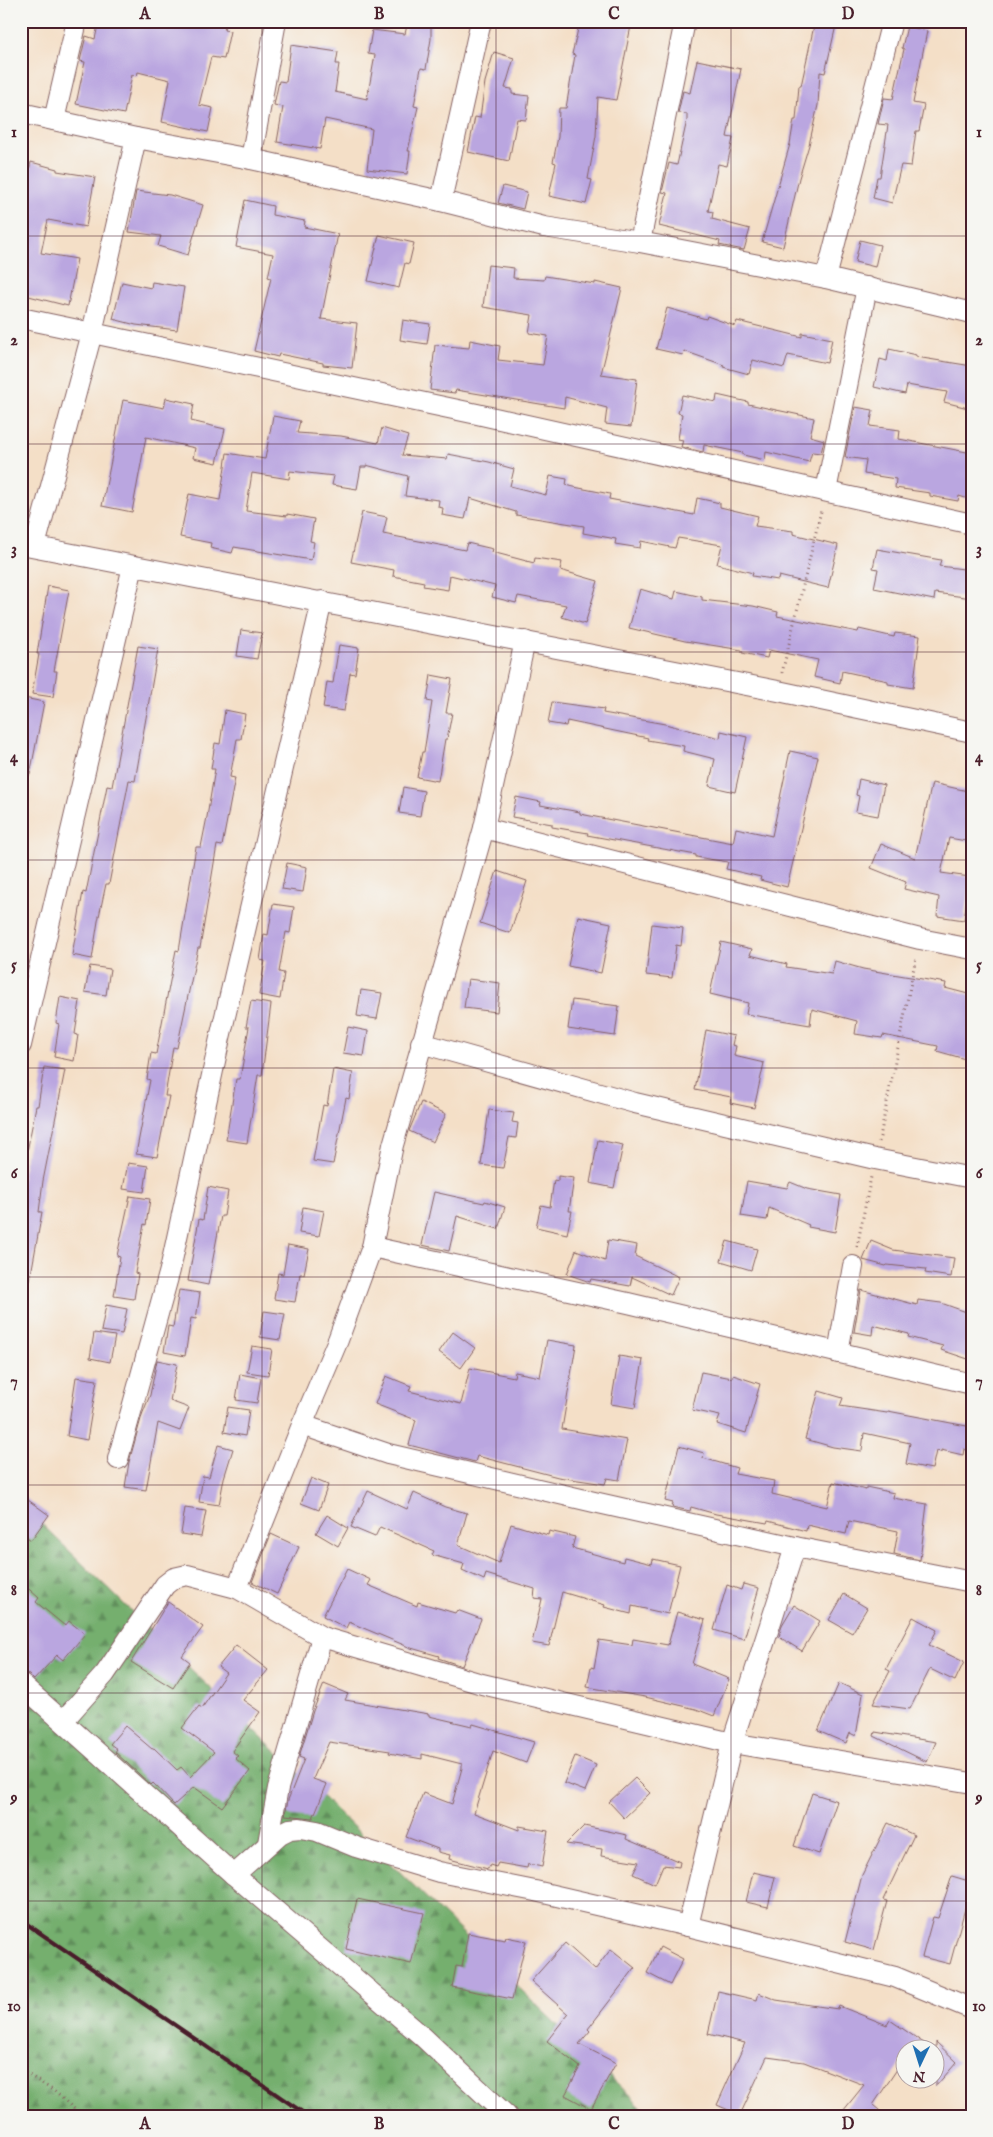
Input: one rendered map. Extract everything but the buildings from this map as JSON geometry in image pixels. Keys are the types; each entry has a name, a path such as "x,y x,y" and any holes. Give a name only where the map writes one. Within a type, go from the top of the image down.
{"street":[{"path":"54,120 77,21"},
{"path":"251,159 276,21"},
{"path":"441,201 481,21"},
{"path":"640,242 685,21"},
{"path":"826,278 892,21"},
{"path":"21,113 136,138 251,159 441,201 544,227 640,242 826,278 972,313"},
{"path":"136,138 92,333 28,545 778,691 972,732"},
{"path":"826,491 867,287"},
{"path":"21,318 477,414 972,524"},
{"path":"21,1045 133,566"},
{"path":"118,1459 170,1270 220,1038 322,601"},
{"path":"237,1588 338,1340 372,1247 394,1145 484,828 525,642"},
{"path":"484,828 920,939 972,950"},
{"path":"422,1043 635,1103 875,1159 972,1178"},
{"path":"372,1247 628,1303 972,1384"},
{"path":"838,1353 853,1266"},
{"path":"302,1425 388,1454 796,1547 972,1582"},
{"path":"688,1926 732,1743 796,1547"},
{"path":"63,1721 105,1674 165,1585 174,1578 186,1575 237,1588 322,1637 482,1684 732,1743 972,1784"},
{"path":"268,1843 278,1788 322,1637"},
{"path":"21,1684 234,1875 422,2036 507,2116"},
{"path":"234,1875 268,1843 290,1829 300,1828 317,1831 356,1847 439,1872 534,1891 688,1926 895,1977 972,2009"}],"path":[{"path":"778,691 826,491"},
{"path":"853,1266 920,939"},
{"path":"21,2070 54,2091 82,2116"}],"green space":[{"path":"21,1504 651,2116 21,2116"}],"railway":[{"path":"21,1920 308,2116"}]}
